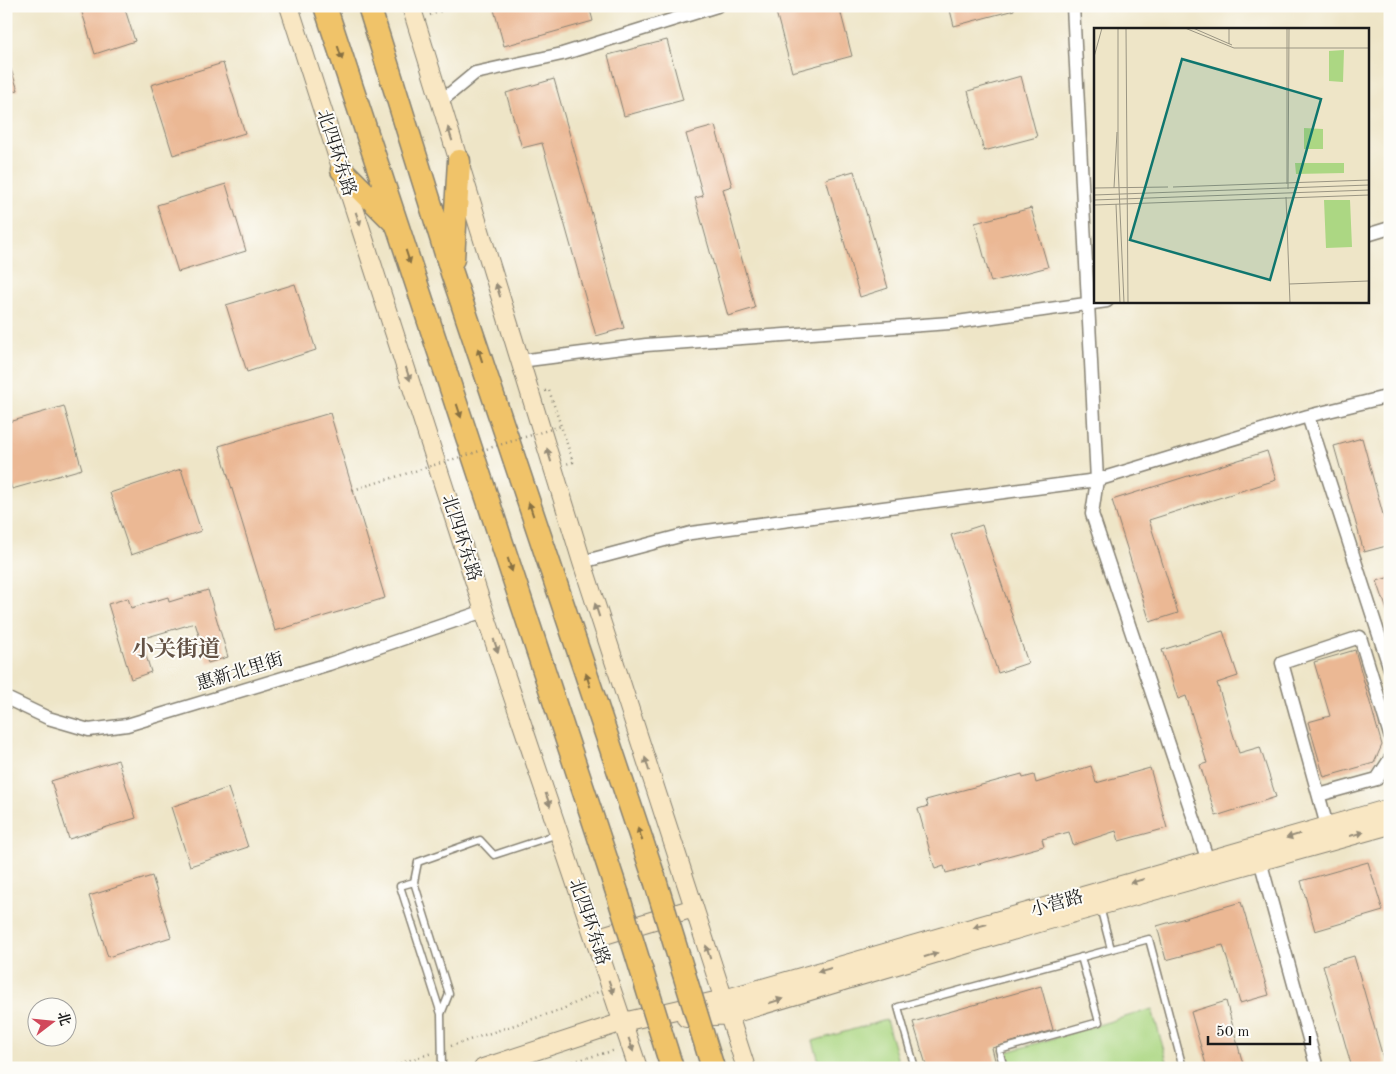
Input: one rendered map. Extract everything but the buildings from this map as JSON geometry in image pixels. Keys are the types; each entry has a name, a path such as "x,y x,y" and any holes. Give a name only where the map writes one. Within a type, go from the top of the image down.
{"highway":[{"name":"北四环东路","path":"325,6 617,892 672,1068"},
{"path":"369,6 452,273 655,880 713,1068"},
{"path":"452,273 459,161"},
{"path":"342,170 397,226"}],"street":[{"name":"北四环东路","path":"289,6 484,611 638,1068"},
{"path":"440,102 475,73 562,54 718,6"},
{"path":"1073,6 1097,480 1092,514 1208,861 1228,870"},
{"path":"413,13 582,562 746,1068"},
{"path":"1368,235 1390,228"},
{"path":"520,361 646,345 950,323 1089,306 1103,302"},
{"path":"582,562 691,533 1097,480 1308,416 1390,396"},
{"path":"1308,416 1390,669"},
{"name":"惠新北里街","path":"6,698 48,718 89,730 127,725 328,664 484,611"},
{"path":"1327,826 1282,663 1360,636 1390,735"},
{"path":"1318,795 1377,779 1390,759"},
{"name":"小营路","path":"726,1007 1228,870 1258,854 1327,826 1390,808"},
{"name":"小营路","path":"726,1007 1208,861 1258,854 1390,825"},
{"path":"1258,854 1317,1068"},
{"path":"594,938 694,908"},
{"path":"483,1068 623,1022 726,1007"}],"lane":[{"path":"441,1014 449,994 414,882 418,862 480,840 494,855 560,834"},
{"path":"414,882 400,886 441,1014 442,1068"},
{"path":"1099,906 1111,949"},
{"path":"915,1068 898,1007 1149,939 1183,1068"},
{"path":"1004,1068 999,1050 1100,1022 1081,957"}],"path":[{"path":"413,13 455,6"},
{"path":"549,390 573,462"},
{"path":"353,490 561,426"},
{"path":"386,1068 563,1009 611,986"},
{"path":"550,1068 632,1046"}],"green space":[{"path":"1152,1009 1169,1068 1011,1068 1007,1052"},
{"path":"886,1020 900,1068 821,1068 813,1041"}],"district":[{"name":"小关街道","path":"176,650"}]}
